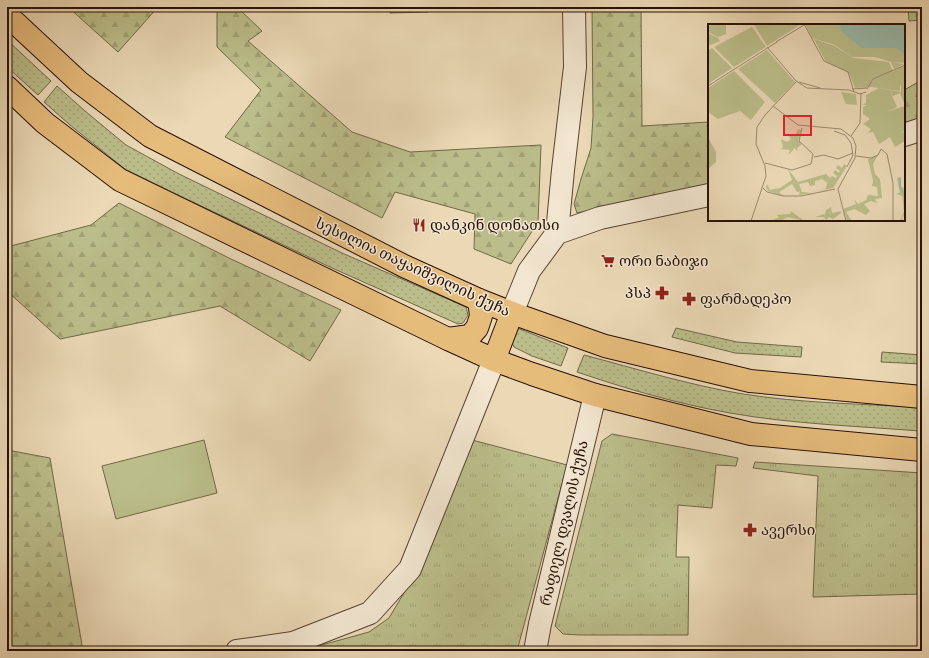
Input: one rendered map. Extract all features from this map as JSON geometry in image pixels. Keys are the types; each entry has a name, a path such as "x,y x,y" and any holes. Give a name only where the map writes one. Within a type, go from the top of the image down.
{"main road":[{"name":"სესილია თაყაიშვილის ქუჩა","path":"7,15 79,82 150,136 376,252 478,300 512,314 605,346 750,381 921,397"},
{"path":"7,87 45,123 120,180 494,360 595,394 751,434 919,449"},
{"path":"448,339 470,336 477,328 481,316 478,300"},
{"path":"494,360 512,314"}],"street":[{"path":"558,233 563,170 575,67 574,7"},
{"path":"905,135 922,129"},
{"path":"512,314 528,271 558,233 600,218 708,195"},
{"path":"238,651 293,643 370,613 410,569 494,360"},
{"name":"რაფიელ დვალის ქუჩა","path":"535,651 540,624 595,394"}],"green space":[{"path":"68,7 158,7 118,52"},
{"path":"217,7 237,7 262,31 248,41 352,132 410,152 541,145 538,222 511,264 474,249 475,214 395,192 382,218 225,137 261,90 217,47"},
{"path":"389,7 428,7 428,12 390,13"},
{"path":"592,7 641,7 642,126 708,122 708,185 577,213 574,204 591,148 593,117"},
{"path":"908,7 922,7 922,20 909,21"},
{"path":"7,40 51,81 38,95 7,67"},
{"path":"922,80 922,117 905,126 905,89"},
{"path":"57,86 126,145 179,174 342,253 466,307 468,315 463,323 458,324 332,268 125,169 44,102"},
{"path":"119,203 231,259 341,310 310,361 220,306 60,339 7,291 7,247 91,225"},
{"path":"517,328 568,348 561,366 532,356 514,347 511,341"},
{"path":"676,328 737,342 802,347 801,357 735,353 672,337"},
{"path":"882,352 922,355 922,364 881,362"},
{"path":"584,355 683,381 743,394 808,401 918,407 922,411 922,428 920,431 753,417 672,401 577,372"},
{"path":"612,434 738,458 736,466 716,465 712,508 678,505 676,557 689,557 688,635 563,634 555,626 602,441"},
{"path":"204,440 217,493 116,519 102,466"},
{"path":"472,440 567,465 517,651 300,651 369,632 389,618 430,549"},
{"path":"7,450 50,458 83,651 7,651"},
{"path":"755,462 922,473 922,594 813,597 818,476 753,468"}],"place":[{"name":"დანკინ დონათსი","path":"419,225"},
{"name":"ორი ნაბიჯი","path":"608,261"},
{"name":"პსპ","path":"662,293"},
{"name":"ფარმადეპო","path":"689,299"},
{"name":"ავერსი","path":"750,530"}]}
